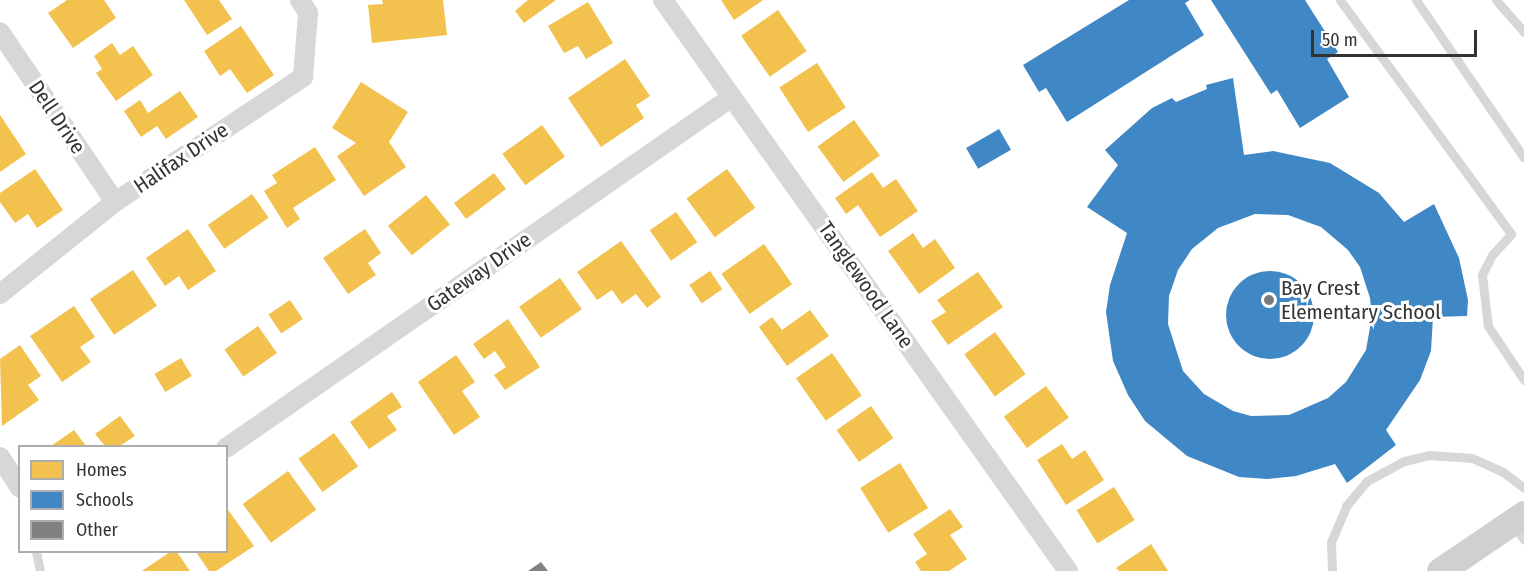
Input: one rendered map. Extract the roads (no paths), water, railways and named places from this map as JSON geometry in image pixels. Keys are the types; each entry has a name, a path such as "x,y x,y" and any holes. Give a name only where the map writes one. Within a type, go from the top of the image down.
{"street":[{"name":"Halifax Drive","path":"0,294 115,202 303,77 308,13 300,0"},
{"name":"Tanglewood Lane","path":"663,0 1068,571"},
{"name":"Dell Drive","path":"0,32 115,202"},
{"name":"Gateway Drive","path":"228,447 732,97"},
{"path":"0,456 18,485"},
{"path":"1440,571 1520,525"}],"lane":[{"path":"1340,0 1511,234 1492,255 1482,275 1488,326 1524,380"},
{"path":"1416,0 1524,158"},
{"path":"1496,0 1524,32"},
{"path":"1332,571 1331,542 1346,506 1367,481 1404,461 1429,455 1472,458 1503,472 1524,488"},
{"path":"36,553 40,571"}],"place":[{"name":"Bay Crest Elementary School","path":"1269,300"}]}
